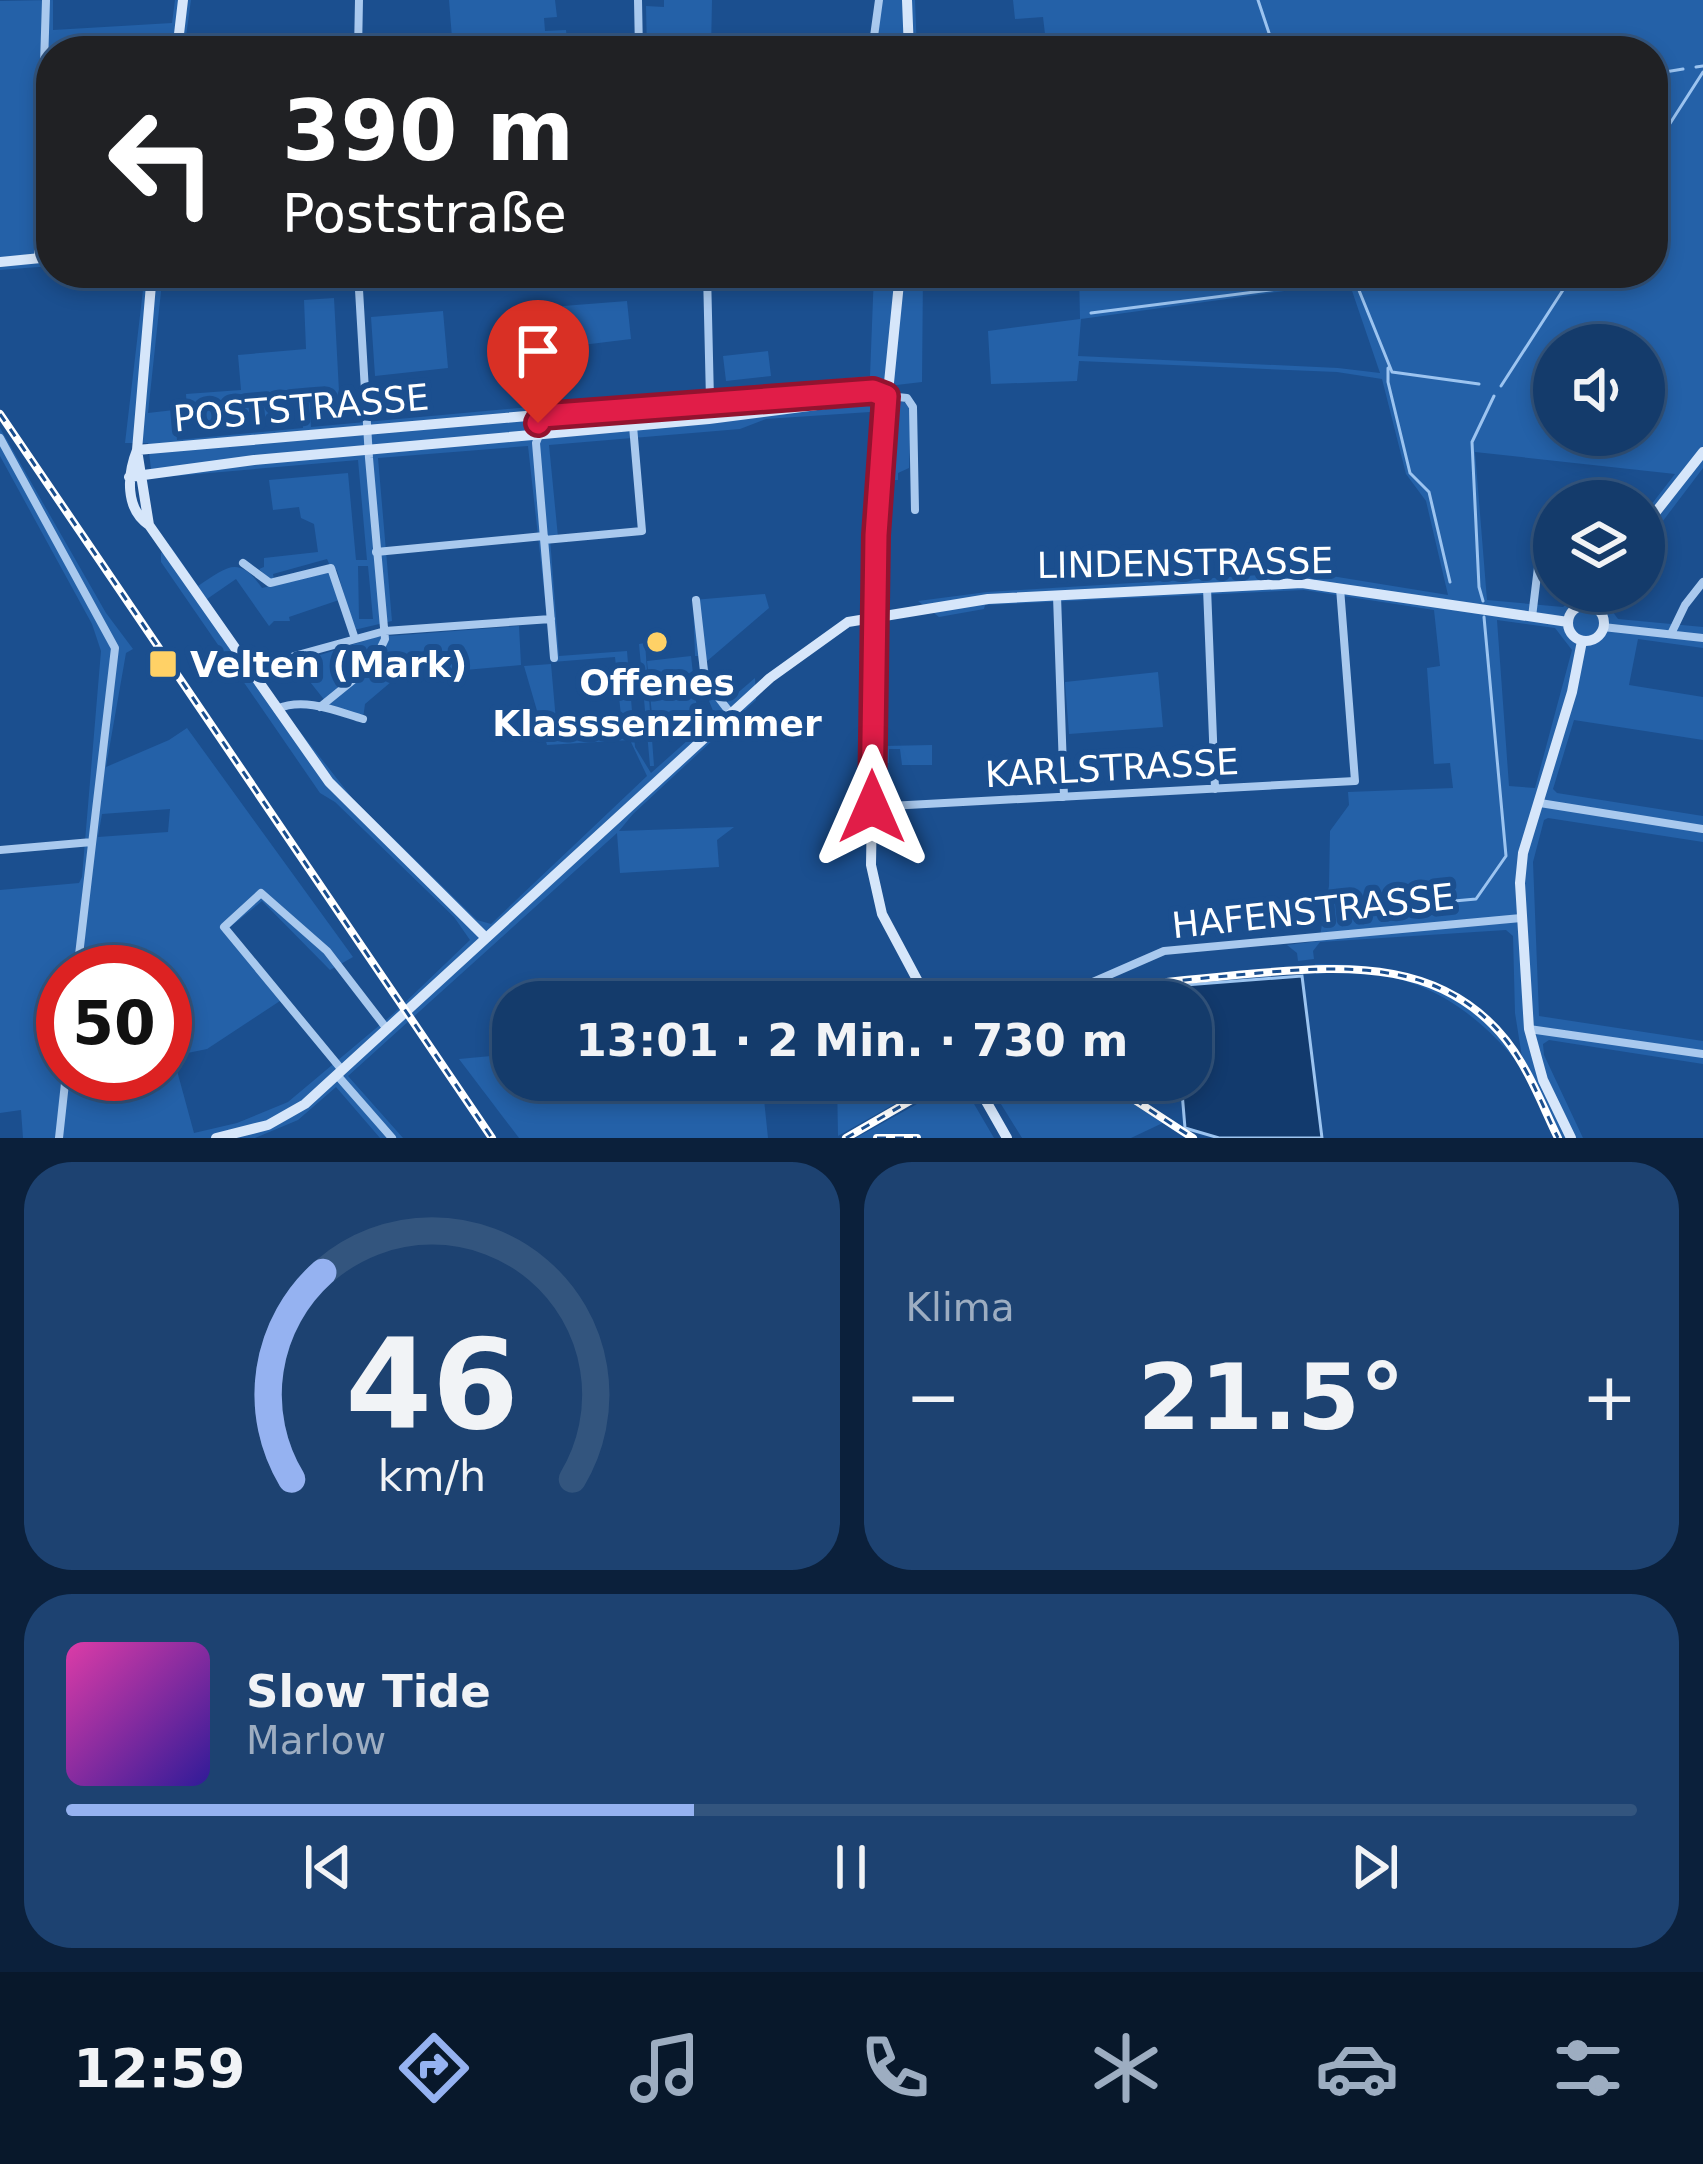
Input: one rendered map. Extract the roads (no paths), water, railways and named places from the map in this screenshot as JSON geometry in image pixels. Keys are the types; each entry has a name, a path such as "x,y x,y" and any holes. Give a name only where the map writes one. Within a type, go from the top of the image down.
{"street":[{"path":"46,0 46,36"},
{"path":"179,36 183,0"},
{"path":"358,0 358,36"},
{"path":"638,0 639,36"},
{"path":"874,36 879,0"},
{"path":"907,0 908,36"},
{"path":"0,262 36,258"},
{"path":"151,288 132,503 346,802 486,938"},
{"path":"320,707 373,664 385,639 359,288"},
{"path":"707,288 710,400 703,406 711,418"},
{"path":"898,288 878,491 871,865 879,905 918,981"},
{"name":"POSTSTRASSE","path":"137,450 710,400 873,391 886,396"},
{"path":"886,396 907,398 913,407 915,510"},
{"name":"POSTSTRASSE","path":"135,475 886,396"},
{"path":"542,416 548,422 536,443 554,658"},
{"path":"376,552 641,531 633,426"},
{"path":"0,438 115,648 80,945"},
{"path":"1665,500 1703,452"},
{"path":"244,563 270,583 331,568 355,636"},
{"path":"1671,634 1684,604 1703,582"},
{"name":"LINDENSTRASSE","path":"216,1138 268,1125 305,1104 731,714 815,643 848,622 988,598 1302,583 1568,622"},
{"name":"KARLSTRASSE","path":"872,807 1355,781 1340,587"},
{"path":"1207,588 1215,789"},
{"path":"1057,595 1064,797"},
{"path":"696,600 705,680 731,714"},
{"path":"1532,616 1533,608"},
{"path":"1573,612 1568,622 1574,636 1582,640 1598,636 1603,627 1599,612"},
{"path":"294,656 385,631 551,620"},
{"path":"1603,627 1703,638"},
{"path":"1570,1138 1543,1080 1529,1029 1523,854 1576,679 1582,640"},
{"path":"276,709 286,704 320,707 362,718"},
{"path":"1540,803 1703,829"},
{"path":"0,850 92,842"},
{"path":"388,1030 327,952 261,893 223,930 392,1138"},
{"name":"HAFENSTRASSE","path":"1095,981 1164,951 1522,918"},
{"path":"1529,1029 1703,1054"},
{"path":"59,1138 63,1101"},
{"path":"986,1101 1007,1138"}],"waterway":[{"path":"1258,0 1270,36"},
{"path":"1696,67 1703,66"},
{"path":"1668,72 1683,69"},
{"path":"1668,127 1703,72"},
{"path":"1091,313 1285,288"},
{"path":"1358,288 1392,372 1479,384"},
{"path":"1501,386 1564,288"},
{"path":"1388,368 1410,473 1429,492 1450,582"},
{"path":"1483,601 1472,442 1494,396"},
{"path":"1359,916 1367,909 1476,899 1506,856 1484,617"}],"railway":[{"path":"0,414 492,1138"},
{"path":"1179,981 1327,969 1393,974 1424,982 1481,1014 1506,1040 1558,1138"},
{"path":"846,1138 910,1101"},
{"path":"1136,1101 1193,1138"},
{"path":"877,1138 917,1138"}],"place":[{"name":"Offenes Klasssenzimmer","path":"657,642"},
{"name":"Velten (Mark)","path":"163,664"}]}
